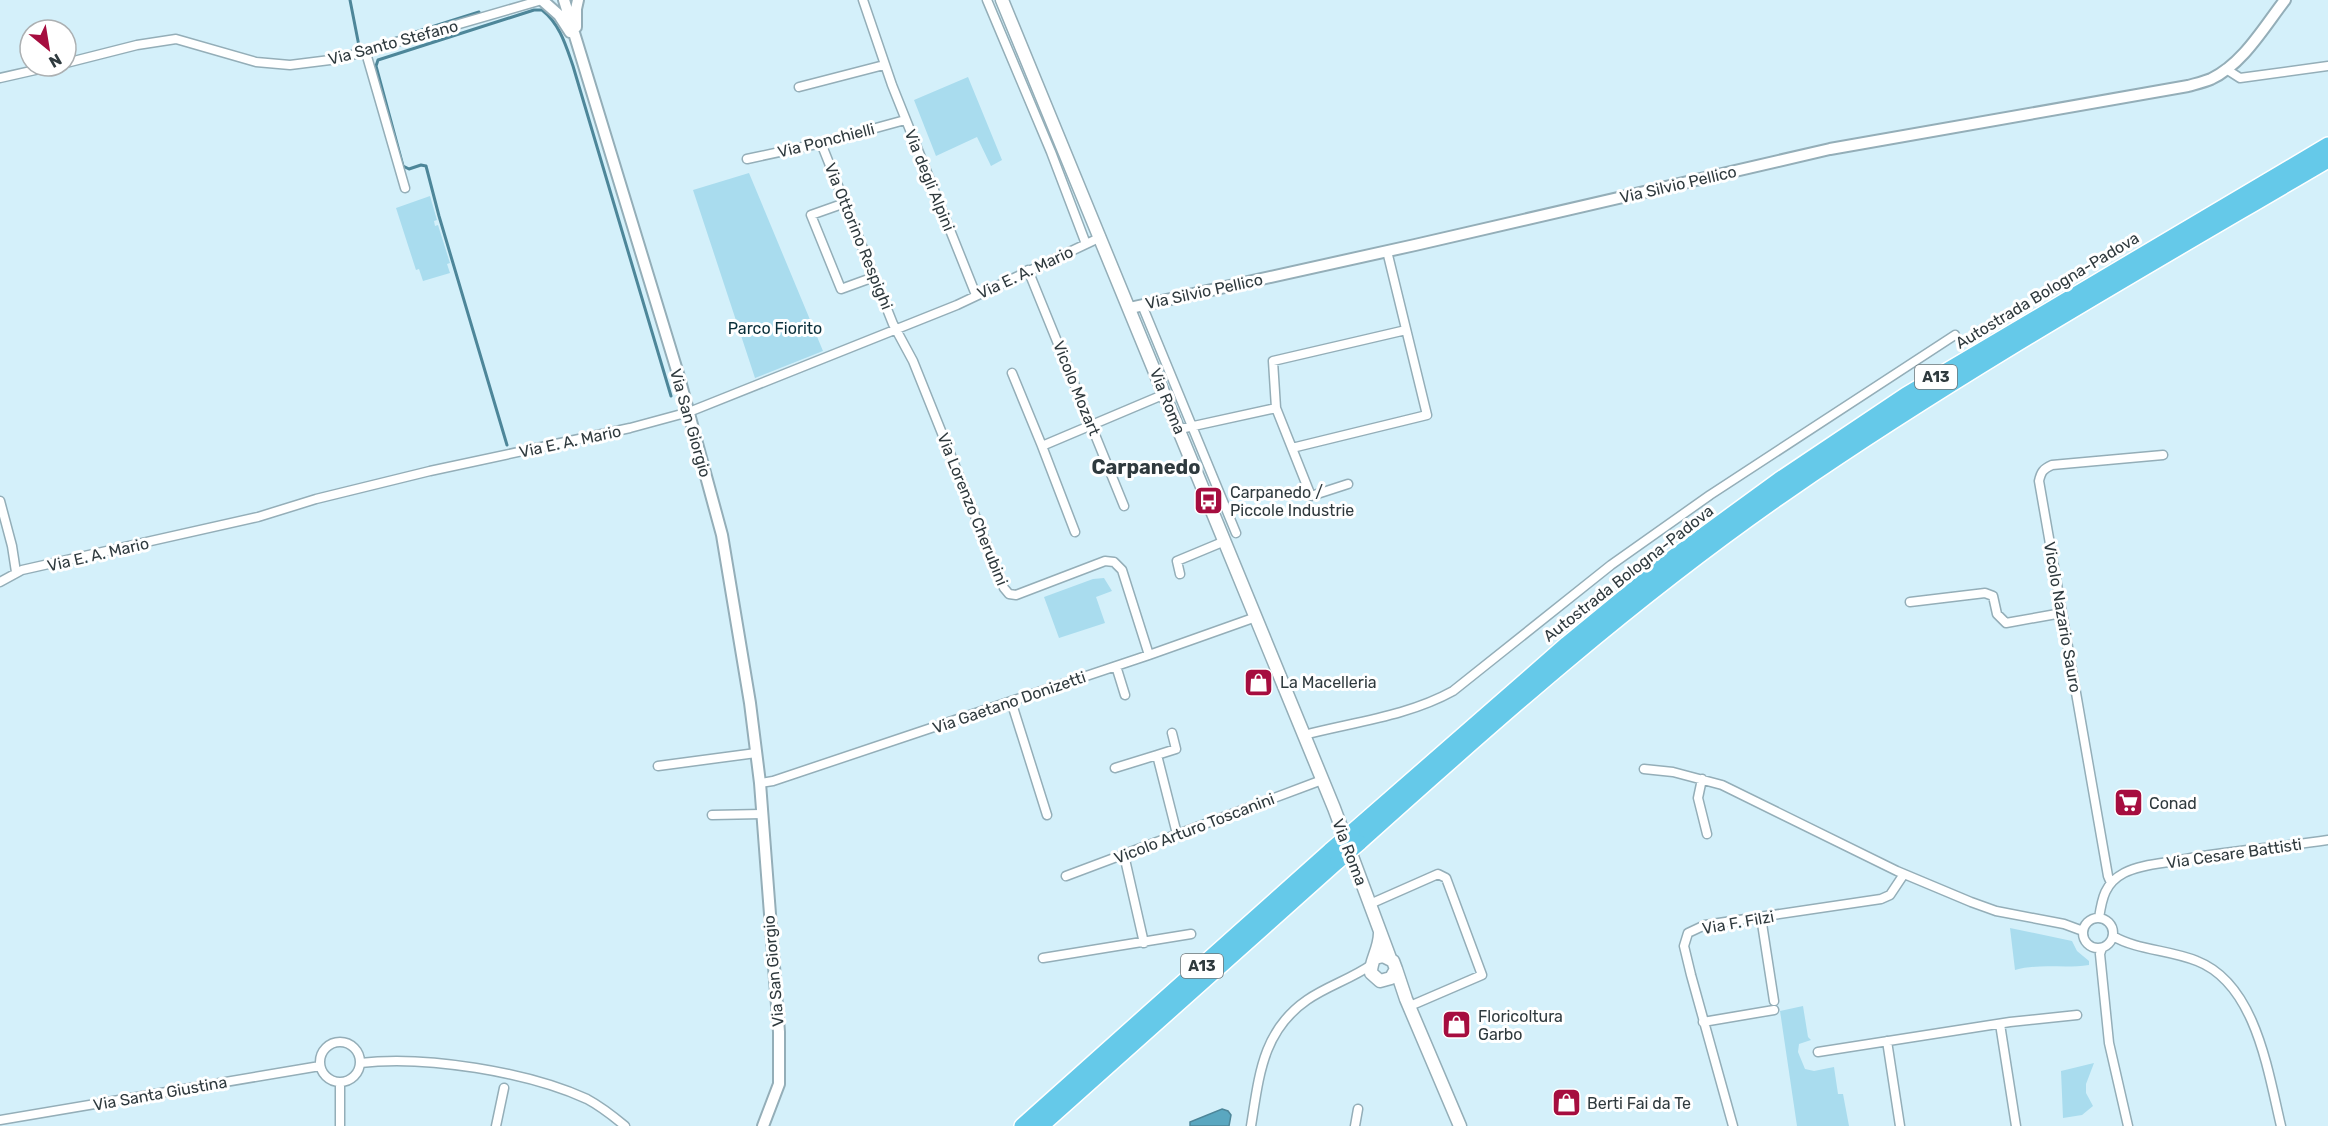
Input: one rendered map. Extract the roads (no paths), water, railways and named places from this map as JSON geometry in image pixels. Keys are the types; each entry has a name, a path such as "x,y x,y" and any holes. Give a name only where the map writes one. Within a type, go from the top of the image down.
{"highway":[{"name":"Autostrada Bologna-Padova","path":"1041,1126 1567,644 1668,561 1779,480 1906,395 2328,145"},
{"name":"Autostrada Bologna-Padova","path":"1355,838 1575,654 1679,571 1787,492 1909,411 2043,328 2328,160"},
{"name":"Autostrada Bologna-Padova","path":"1022,1126 1335,856"}],"main road":[{"name":"Via Roma","path":"1002,0 1101,237 1136,307 1165,394 1186,427 1225,541 1322,780 1408,1002 1460,1126"},
{"path":"1373,961 1383,956 1393,964 1391,978 1380,980 1371,973 1373,961 1380,943 1380,929"},
{"name":"Via Roma","path":"1380,980 1390,984 1408,1002"}],"street":[{"name":"Via San Giorgio","path":"542,0 559,15 576,42"},
{"name":"Via Santo Stefano","path":"78,60 137,45 176,39 238,58 273,64 290,65 338,59 366,53 542,0"},
{"name":"Via San Giorgio","path":"564,0 689,412 722,535 741,643 760,783 779,1059 779,1084 767,1125"},
{"name":"Via San Giorgio","path":"576,42 578,0"},
{"name":"Via degli Alpini","path":"863,0 905,120 976,295"},
{"path":"987,0 1051,152 1086,244"},
{"name":"Via Silvio Pellico","path":"1136,307 1830,149 2188,86 2211,79 2240,57 2285,0"},
{"path":"366,53 405,188"},
{"path":"800,87 884,65"},
{"path":"2226,69 2240,78 2328,66"},
{"path":"0,78 18,74"},
{"name":"Via Ponchielli","path":"747,159 822,143 905,120"},
{"name":"Via Ottorino Respighi","path":"822,143 874,277 897,329"},
{"path":"845,203 811,215 841,289 874,277"},
{"name":"Via E. A. Mario","path":"16,572 258,518 316,499 430,471 630,428 689,412 897,329 1101,237"},
{"path":"1292,448 1427,415 1387,251"},
{"name":"Vicolo Mozart","path":"1028,270 1124,506"},
{"name":"Via Roma","path":"1136,307 1186,427 1236,533"},
{"name":"Via Lorenzo Cherubini","path":"897,329 913,361 1004,588 1009,594 1016,594 1105,561 1114,562 1122,570 1149,655"},
{"path":"1348,484 1311,496 1276,408 1273,361 1406,330"},
{"path":"1304,735 1406,711 1434,702 1454,691 1611,565 1710,495 1955,335"},
{"path":"1012,373 1075,532"},
{"path":"1042,446 1165,394"},
{"path":"1186,427 1276,408"},
{"name":"Vicolo Nazario Sauro","path":"2111,883 2039,481 2040,473 2052,465 2163,455"},
{"path":"0,501 14,554 16,572 0,582"},
{"path":"1180,574 1177,561 1225,541"},
{"path":"1910,602 1985,593 1993,596 1997,615 2006,623 2062,613"},
{"name":"Via Gaetano Donizetti","path":"760,783 773,781 1256,617"},
{"path":"1116,666 1125,695"},
{"path":"1011,701 1047,815"},
{"path":"1115,768 1176,749 1172,733"},
{"path":"658,766 756,753"},
{"path":"1157,755 1177,834"},
{"path":"1644,769 1673,772 1702,779 1740,793 1904,874 1996,911 2064,924 2083,931"},
{"path":"1702,779 1698,798 1707,834"},
{"name":"Vicolo Arturo Toscanini","path":"1066,876 1322,780"},
{"path":"712,815 762,814"},
{"name":"Via Cesare Battisti","path":"2111,883 2125,872 2149,865 2223,852 2328,840"},
{"path":"1124,855 1144,943"},
{"name":"Via Roma","path":"1370,904 1438,874 1446,878 1482,975 1408,1002"},
{"name":"Via F. Filzi","path":"1733,1126 1684,946 1688,933 1705,925 1881,899 1890,895 1904,874"},
{"path":"2099,918 2102,896 2111,883"},
{"path":"1703,1022 1774,1005 1761,917"},
{"path":"2083,931 2091,920 2099,918 2112,926 2113,936 2109,944 2102,948 2100,954 2109,1042 2128,1126"},
{"path":"2083,931 2088,945 2102,948"},
{"path":"1043,958 1191,934"},
{"path":"2113,936 2200,962 2229,984 2249,1015 2259,1039 2281,1126"},
{"path":"1251,1126 1260,1070 1277,1028 1286,1017 1307,1000 1347,980 1373,961"},
{"path":"1347,980 1367,977 1380,980"},
{"path":"1818,1052 2000,1024 2077,1015"},
{"path":"2000,1024 2016,1126"},
{"path":"1887,1041 1900,1126"},
{"path":"339,1042 356,1050 360,1063 356,1074 346,1082 340,1082 327,1078 320,1066 320,1059 326,1047 339,1042"},
{"path":"360,1063 456,1066 514,1076 557,1087 589,1100 625,1126"},
{"name":"Via Santa Giustina","path":"0,1120 320,1066"},
{"path":"340,1082 340,1126"},
{"path":"496,1126 504,1088"},
{"path":"1355,1126 1358,1109"}],"waterway":[{"path":"350,0 359,46 363,48"},
{"path":"507,445 426,166 421,165 409,169 403,166 376,66 378,60 534,10 542,10 553,22 568,51 671,396"},
{"path":"387,41 479,12"}],"place":[{"name":"Carpanedo / Piccole Industrie","path":"1209,501"},
{"name":"La Macelleria","path":"1259,682"},
{"name":"Conad","path":"2128,803"},
{"name":"Floricoltura Garbo","path":"1457,1025"},
{"name":"Berti Fai da Te","path":"1566,1103"}],"district":[{"name":"Carpanedo","path":"1146,467"}],"park label":[{"name":"Parco Fiorito","path":"775,328"}]}
